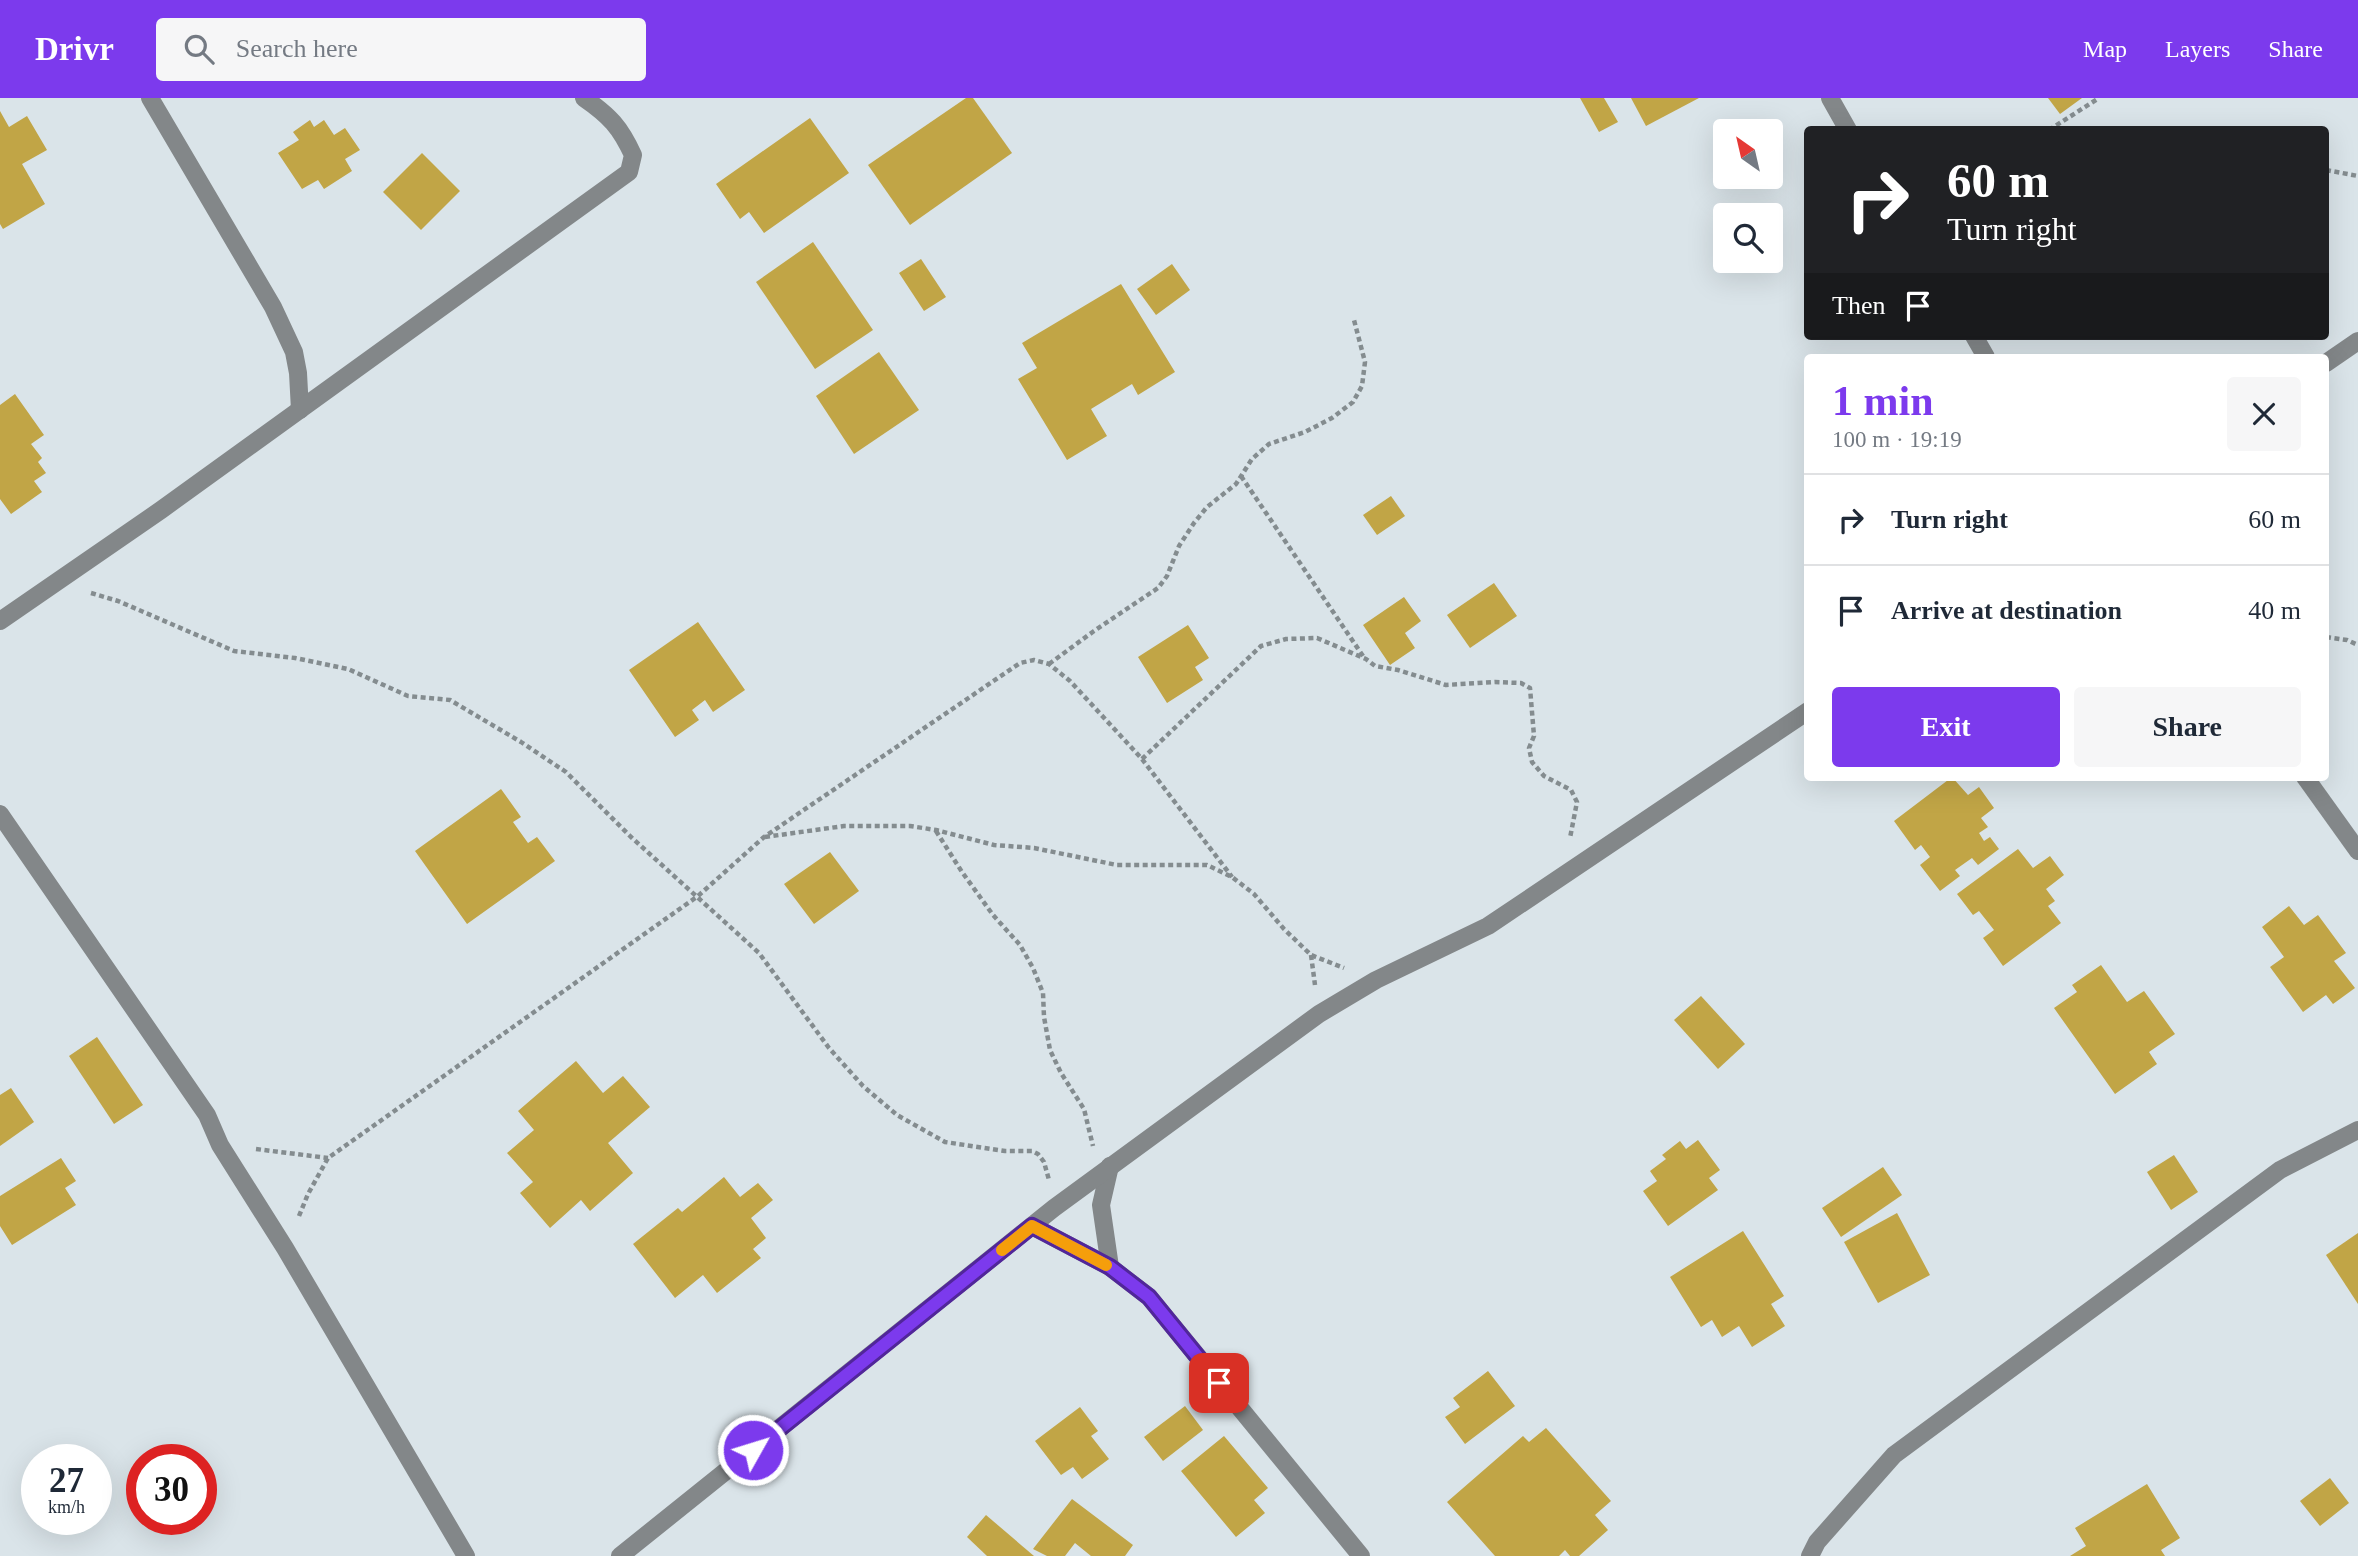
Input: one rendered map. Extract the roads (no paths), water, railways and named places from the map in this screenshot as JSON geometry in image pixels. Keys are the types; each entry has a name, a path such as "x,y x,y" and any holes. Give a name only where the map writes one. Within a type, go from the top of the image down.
{"street":[{"path":"150,98 273,307 294,352 300,410"},
{"path":"0,621 300,410 629,172 633,155 622,131 584,98"},
{"path":"1830,98 1846,126"},
{"path":"2329,361 2358,341"},
{"path":"620,1556 1054,1208 1319,1014 1376,980 1488,926 1804,714"},
{"path":"2308,781 2358,851"},
{"path":"0,814 207,1115 220,1145 285,1248 466,1556"},
{"path":"1810,1556 1817,1542 1894,1455 2280,1171 2358,1130"},
{"path":"1105,1170 1101,1205 1110,1267"},
{"path":"1032,1226 1110,1267 1149,1297 1361,1556"}]}
